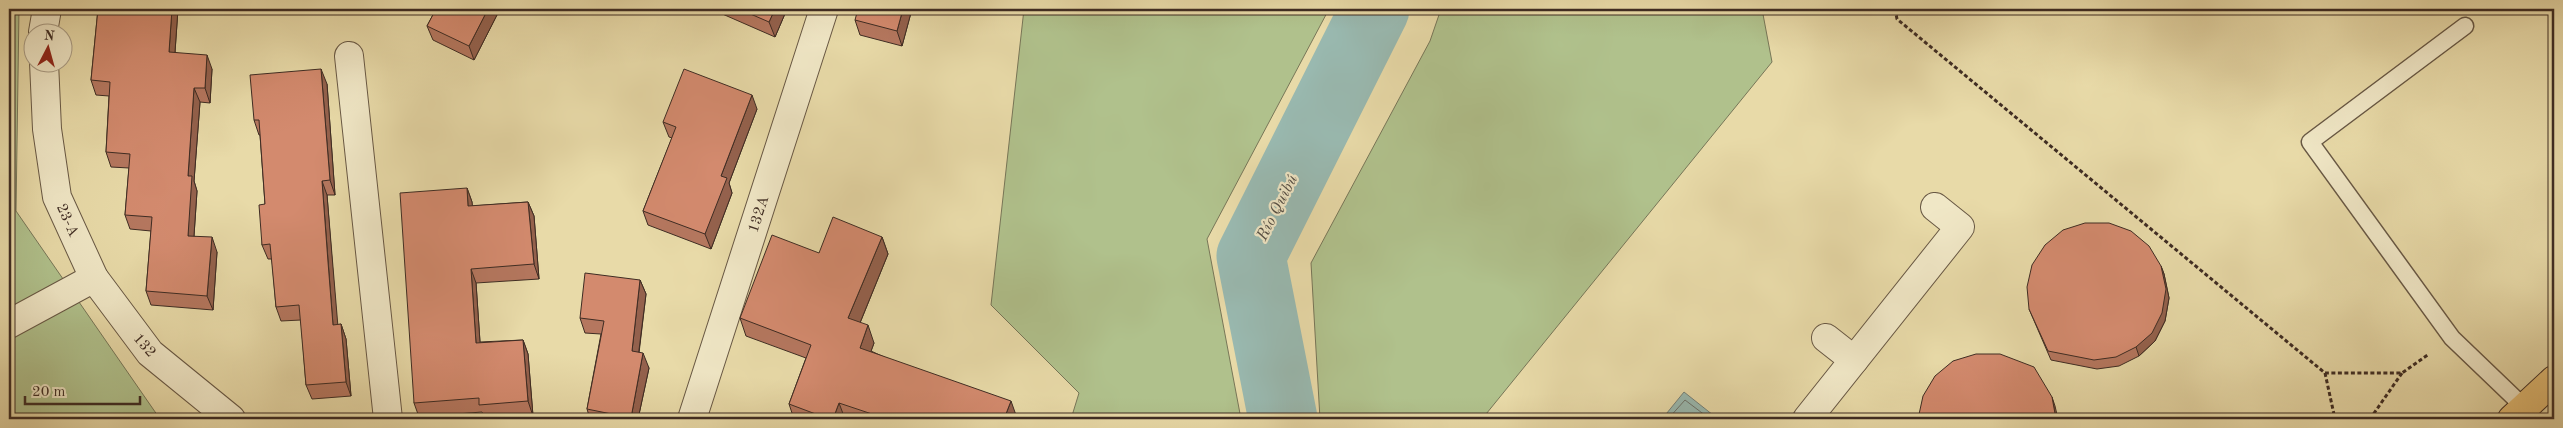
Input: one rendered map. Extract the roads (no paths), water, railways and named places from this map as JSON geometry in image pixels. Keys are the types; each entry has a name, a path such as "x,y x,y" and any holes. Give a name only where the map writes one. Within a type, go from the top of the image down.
{"main road":[{"path":"2518,413 2554,380"}],"street":[{"path":"45,22 47,9"},
{"name":"132A","path":"692,419 824,9"},
{"path":"349,56 388,419"},
{"name":"23-A","path":"44,72 47,129 57,198 94,278"},
{"path":"1808,419 1960,227 1935,207"},
{"path":"9,324 94,278"},
{"name":"132","path":"94,278 150,353 231,419"},
{"path":"1826,338 1854,360"}],"lane":[{"path":"2465,26 2310,142 2452,338 2518,413"}],"water":[{"path":"1684,392 1718,419 1662,419"}],"waterway":[{"name":"Río Quibú","path":"1283,419 1251,256 1375,9"}]}
